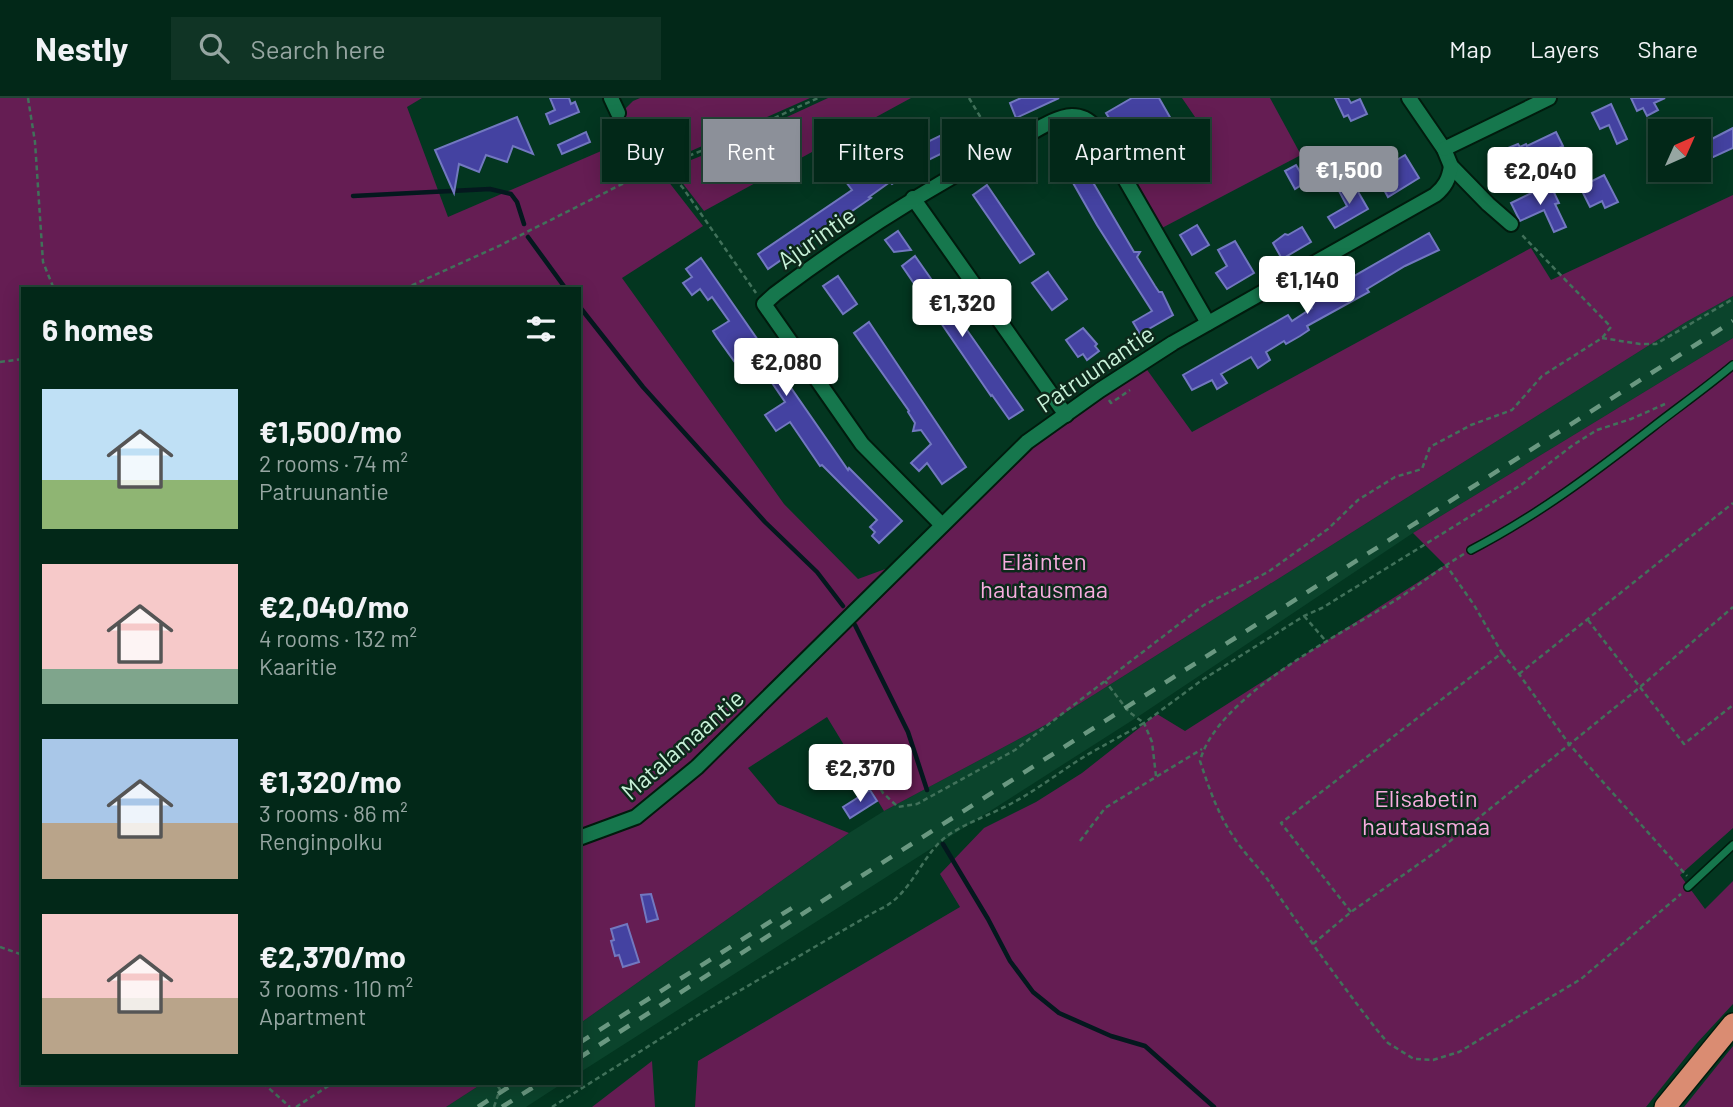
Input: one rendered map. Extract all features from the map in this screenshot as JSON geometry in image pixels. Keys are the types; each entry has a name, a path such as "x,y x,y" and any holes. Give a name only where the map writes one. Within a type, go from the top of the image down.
{"highway":[{"path":"1665,1107 1733,1024"}],"street":[{"path":"611,98 618,113"},
{"path":"1409,98 1444,149 1451,166 1511,223"},
{"path":"1444,149 1549,98"},
{"name":"Ajurintie","path":"1036,130 1069,116 1089,121 1208,323"},
{"name":"Patruunantie","path":"802,664 1027,442 1100,390 1208,323 1435,195 1444,188 1450,177 1451,166"},
{"name":"Ajurintie","path":"764,304 807,270 913,198 942,182"},
{"path":"913,198 1066,415"},
{"path":"764,304 862,444 942,525"},
{"name":"Matalamaantie","path":"581,837 636,817 661,798 697,767 802,664"}],"lane":[{"path":"1471,550 1541,510 1586,479 1733,365"},
{"path":"1690,884 1733,845"}],"path":[{"path":"28,98 35,142 43,262 53,287"},
{"path":"689,155 818,98"},
{"path":"969,98 982,119"},
{"path":"618,113 621,119"},
{"path":"408,287 629,182"},
{"path":"678,182 764,304"},
{"path":"855,746 883,793 898,807 917,804 1015,750 1204,605 1268,572 1328,529 1358,500 1395,477 1422,469 1430,447 1471,425 1512,410 1542,376 1602,338 1611,327 1511,223"},
{"path":"1602,338 1656,344 1733,299"},
{"path":"0,362 21,359"},
{"path":"552,1107 698,1015 892,904 946,836 1015,802 1087,755 1144,723 1202,680 1503,496 1597,430 1631,419 1660,405 1682,404"},
{"path":"1519,674 1733,503"},
{"path":"1446,565 1474,605 1502,653 1569,744 1690,884 1581,979 1459,1052 1433,1060 1414,1059 1388,1043 1312,945 1259,867 1245,854 1219,813 1200,761 1210,736 1268,681 1325,640 1397,600 1446,565 1471,550"},
{"path":"1312,945 1351,912 1444,846 1639,688 1733,607"},
{"path":"1304,616 1325,640"},
{"path":"1588,620 1684,744 1733,705"},
{"path":"1351,912 1281,823 1502,653"},
{"path":"1105,681 1129,712 1144,723 1152,742 1156,776"},
{"path":"1080,841 1105,808 1203,748"},
{"path":"0,947 21,954"},
{"path":"265,1085 290,1107"},
{"path":"296,1107 330,1085"},
{"path":"494,1107 500,1089 497,1085"}],"shaded area":[{"path":"1733,296 1733,338 1413,533 1139,716 581,1072 581,1023 849,833 884,811 1049,723 1686,322"},
{"path":"480,1085 560,1085 526,1107 446,1107"}],"green space":[{"name":"Eläinten hautausmaa","path":"0,98 422,98 407,107 448,217 602,151 602,182 669,182 703,226 622,278 784,504 858,579 899,564 1031,447 1101,395 1145,367 1192,432 1531,248 1551,280 1733,195 1733,296 1686,322 1049,723 884,811 827,717 748,768 778,804 849,833 581,1023 581,287 21,287 21,1085 480,1085 446,1107 0,1107"},
{"path":"640,98 810,98 763,119 703,119 703,146 689,152 689,119 624,119 621,113"},
{"path":"828,98 911,98 873,119 814,119 814,151 800,159 800,119 782,119"},
{"path":"1182,98 1270,98 1301,155 1160,229 1132,182 1210,182 1210,119 1196,119"},
{"path":"703,155 703,182 757,182 704,211 682,182 689,182 689,161"},
{"name":"Elisabetin hautausmaa","path":"1733,338 1733,828 1680,875 1705,909 1733,881 1733,1004 1697,1043 1646,1107 695,1107 698,1061 960,907 940,874 984,828 1036,802 1082,773 1157,714 1185,731 1445,565 1413,533"},
{"path":"1733,1046 1733,1107 1684,1107"},
{"path":"652,1061 655,1107 592,1107"}],"building":[{"path":"550,98 569,98 571,104 575,102 579,112 550,124 546,114 555,110"},
{"path":"1021,98 1059,98 1016,118 1010,103"},
{"path":"1132,98 1159,98 1171,119 1110,119 1106,113"},
{"path":"1335,98 1348,98 1351,103 1360,99 1367,114 1351,121 1348,115 1344,117"},
{"path":"1631,98 1665,98 1654,103 1658,110 1647,116 1643,108 1637,111"},
{"path":"1611,104 1627,139 1617,144 1609,125 1600,129 1592,113"},
{"path":"517,117 533,154 513,146 507,162 486,155 479,172 459,164 454,193 435,150"},
{"path":"1733,128 1733,148 1712,158 1712,139"},
{"path":"586,132 590,142 562,154 558,145"},
{"path":"1556,132 1563,146 1502,177 1494,160 1510,152 1508,148 1518,144 1520,147 1526,144 1527,146"},
{"path":"942,135 942,153 928,160 928,142"},
{"path":"1405,155 1419,178 1388,197 1378,179 1394,170 1390,164"},
{"path":"1296,165 1306,182 1295,189 1285,171"},
{"path":"1604,175 1618,202 1605,208 1602,201 1590,207 1580,187"},
{"path":"846,182 890,182 768,269 758,254 852,190"},
{"path":"1073,182 1093,182 1134,252 1140,252 1137,257 1159,292 1162,292 1173,315 1140,334 1133,322 1152,311"},
{"path":"1353,183 1368,209 1335,228 1328,217 1347,206 1339,191"},
{"path":"1550,184 1559,203 1555,204 1566,227 1554,232 1544,210 1520,221 1511,203"},
{"path":"987,185 1034,254 1020,263 973,195"},
{"path":"1197,225 1209,245 1192,255 1180,235"},
{"path":"1302,227 1311,242 1282,259 1273,243"},
{"path":"898,231 911,250 894,252 885,240"},
{"path":"1429,233 1439,250 1405,266 1367,289 1369,292 1307,326 1309,330 1300,336 1286,344 1284,341 1266,352 1270,360 1258,368 1251,357 1221,374 1227,383 1217,389 1212,380 1192,390 1183,375 1288,315 1292,321 1312,308 1309,302"},
{"path":"1235,241 1254,273 1227,289 1216,273 1227,266 1218,250"},
{"path":"915,256 1023,410 1009,419 902,266"},
{"path":"701,258 848,470 849,468 902,521 879,543 872,536 875,532 870,527 877,520 822,465 820,466 790,422 776,431 765,415 785,402 768,377 763,381 748,360 743,364 738,358 734,361 716,336 713,331 729,321 712,297 708,300 700,289 692,295 683,283 692,277 686,269"},
{"path":"1048,272 1067,299 1052,310 1032,283"},
{"path":"838,276 857,304 843,314 823,286"},
{"path":"869,322 966,467 942,484 927,463 919,471 911,463 931,444 921,430 913,431 915,423 909,411 854,333"},
{"path":"1083,328 1097,344 1095,346 1099,351 1087,360 1083,354 1078,357 1066,340"},
{"path":"870,790 877,801 850,818 843,807"},
{"path":"651,894 658,919 647,922 641,895"},
{"path":"627,924 639,962 623,967 619,955 615,956 611,929"}],"waterway":[{"path":"353,196 490,189 511,194 517,202 524,224"},
{"path":"528,237 565,287"},
{"path":"581,309 643,387 765,522 817,572 843,606"},
{"path":"855,625 908,732 927,790"},
{"path":"943,844 1010,961 1033,992 1059,1013 1111,1036 1145,1046 1214,1107"}],"railway":[{"path":"581,1057 1733,321"},
{"path":"581,1042 795,906"},
{"path":"478,1107 512,1085"},
{"path":"502,1107 537,1085"}]}
